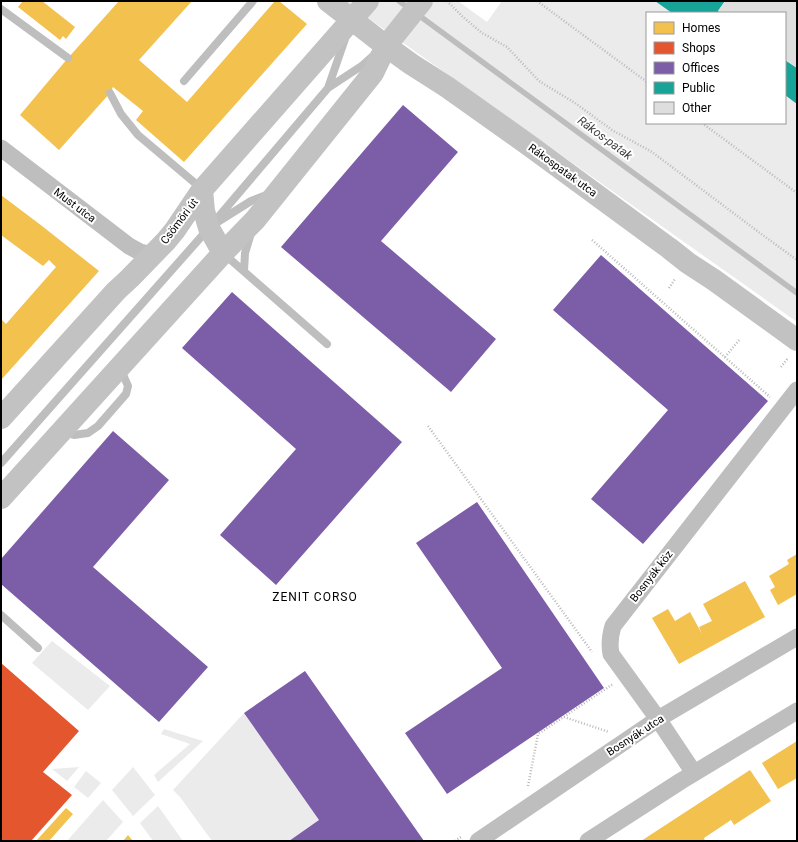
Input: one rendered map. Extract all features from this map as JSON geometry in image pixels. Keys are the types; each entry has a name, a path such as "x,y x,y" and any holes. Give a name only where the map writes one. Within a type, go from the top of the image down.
{"main road":[{"name":"Rákospatak utca","path":"328,1 361,10 386,46 530,146 688,263 797,340"},
{"path":"1,498 223,253 255,220 372,73 386,46 422,1"},
{"name":"Csömöri út","path":"1,418 116,291 153,255 175,230 202,190 361,10"},
{"path":"202,190 205,232 223,253"},
{"path":"175,230 205,232"}],"street":[{"name":"Must utca","path":"1,148 129,246 140,252 153,255"},
{"name":"Bosnyák köz","path":"694,773 611,654 609,644 610,635 613,626 797,390"},
{"name":"Bosnyák utca","path":"470,839 658,720 797,637"},
{"path":"588,841 694,773 797,711"}],"lane":[{"path":"184,81 253,1"},
{"path":"1,9 68,58"},
{"path":"328,88 361,10"},
{"path":"1,463 205,232 328,88 363,65 386,46"},
{"path":"110,93 121,114 138,135 202,190"},
{"path":"205,232 251,201 279,190"},
{"path":"244,271 245,253 255,220"},
{"path":"223,253 327,344"},
{"path":"1,615 38,648"}],"path":[{"path":"447,1 482,33 507,47 539,81 575,102 612,130 652,152 797,260"},
{"path":"537,1 646,81"},
{"path":"703,124 797,193"},
{"path":"592,240 773,400"},
{"path":"725,357 740,339"},
{"path":"428,426 592,652"},
{"path":"527,791 538,734 615,682"},
{"path":"564,717 611,733 604,738"},
{"path":"456,841 470,839"}],"shaded area":[{"path":"344,1 458,1 487,22 502,1 797,1 797,322"},
{"path":"52,641 110,686 88,710 32,663"},
{"path":"244,713 319,820 289,841 212,841 180,797 173,790"},
{"path":"164,729 203,741 158,782 154,775 190,744 161,734"},
{"path":"79,767 67,781 52,769"},
{"path":"133,767 155,795 133,816 112,790"},
{"path":"86,771 101,783 88,798 74,787"},
{"path":"103,800 123,822 106,841 67,841"},
{"path":"158,806 183,841 153,841 140,823"}],"building: Homes":[{"path":"23,1 42,1 75,27 66,39 63,36 60,40 18,7"},
{"path":"119,1 192,1 139,60 187,102 275,1 279,1 307,24 184,162 136,120 143,111 113,87 110,93 59,150 20,115"},
{"path":"1,195 99,271 1,380 1,321 2,320 6,324 56,267 49,260 43,266 1,235"},
{"path":"797,554 797,594 778,605 770,590 775,587 769,576 789,564 787,560"},
{"path":"745,581 765,617 679,664 652,618 668,609 675,621 690,612 702,634 699,627 712,621 703,604"},
{"path":"797,741 797,778 778,789 762,763"},
{"path":"750,770 771,801 734,825 731,820 704,838 705,841 641,841"},
{"path":"66,808 73,814 49,841 36,841"},
{"path":"128,835 133,841 123,841"}],"building: Shops":[{"path":"1,663 79,731 43,772 72,795 31,841 1,841"}],"building: Offices":[{"path":"403,105 458,152 381,241 496,339 451,392 281,247"},
{"path":"601,255 768,401 643,544 591,499 668,410 553,310"},
{"path":"232,292 402,442 276,585 220,535 296,449 182,348"},
{"path":"113,431 169,480 93,567 208,667 159,722 1,584 1,559"},
{"path":"477,502 604,688 447,794 405,733 502,668 416,543"},
{"path":"305,671 424,841 289,841 319,820 244,713"}],"building: Public":[{"path":"655,1 725,1 718,11 720,12 671,12"},
{"path":"786,61 797,68 797,104 786,96"}],"building: Other":[{"path":"725,1 797,1 797,68 786,61 786,12 718,11"}],"waterway":[{"name":"Rákos-patak","path":"399,1 410,9"},
{"name":"Rákos-patak","path":"417,14 797,293"}],"district":[{"name":"ZENIT CORSO","path":"315,597"}]}
